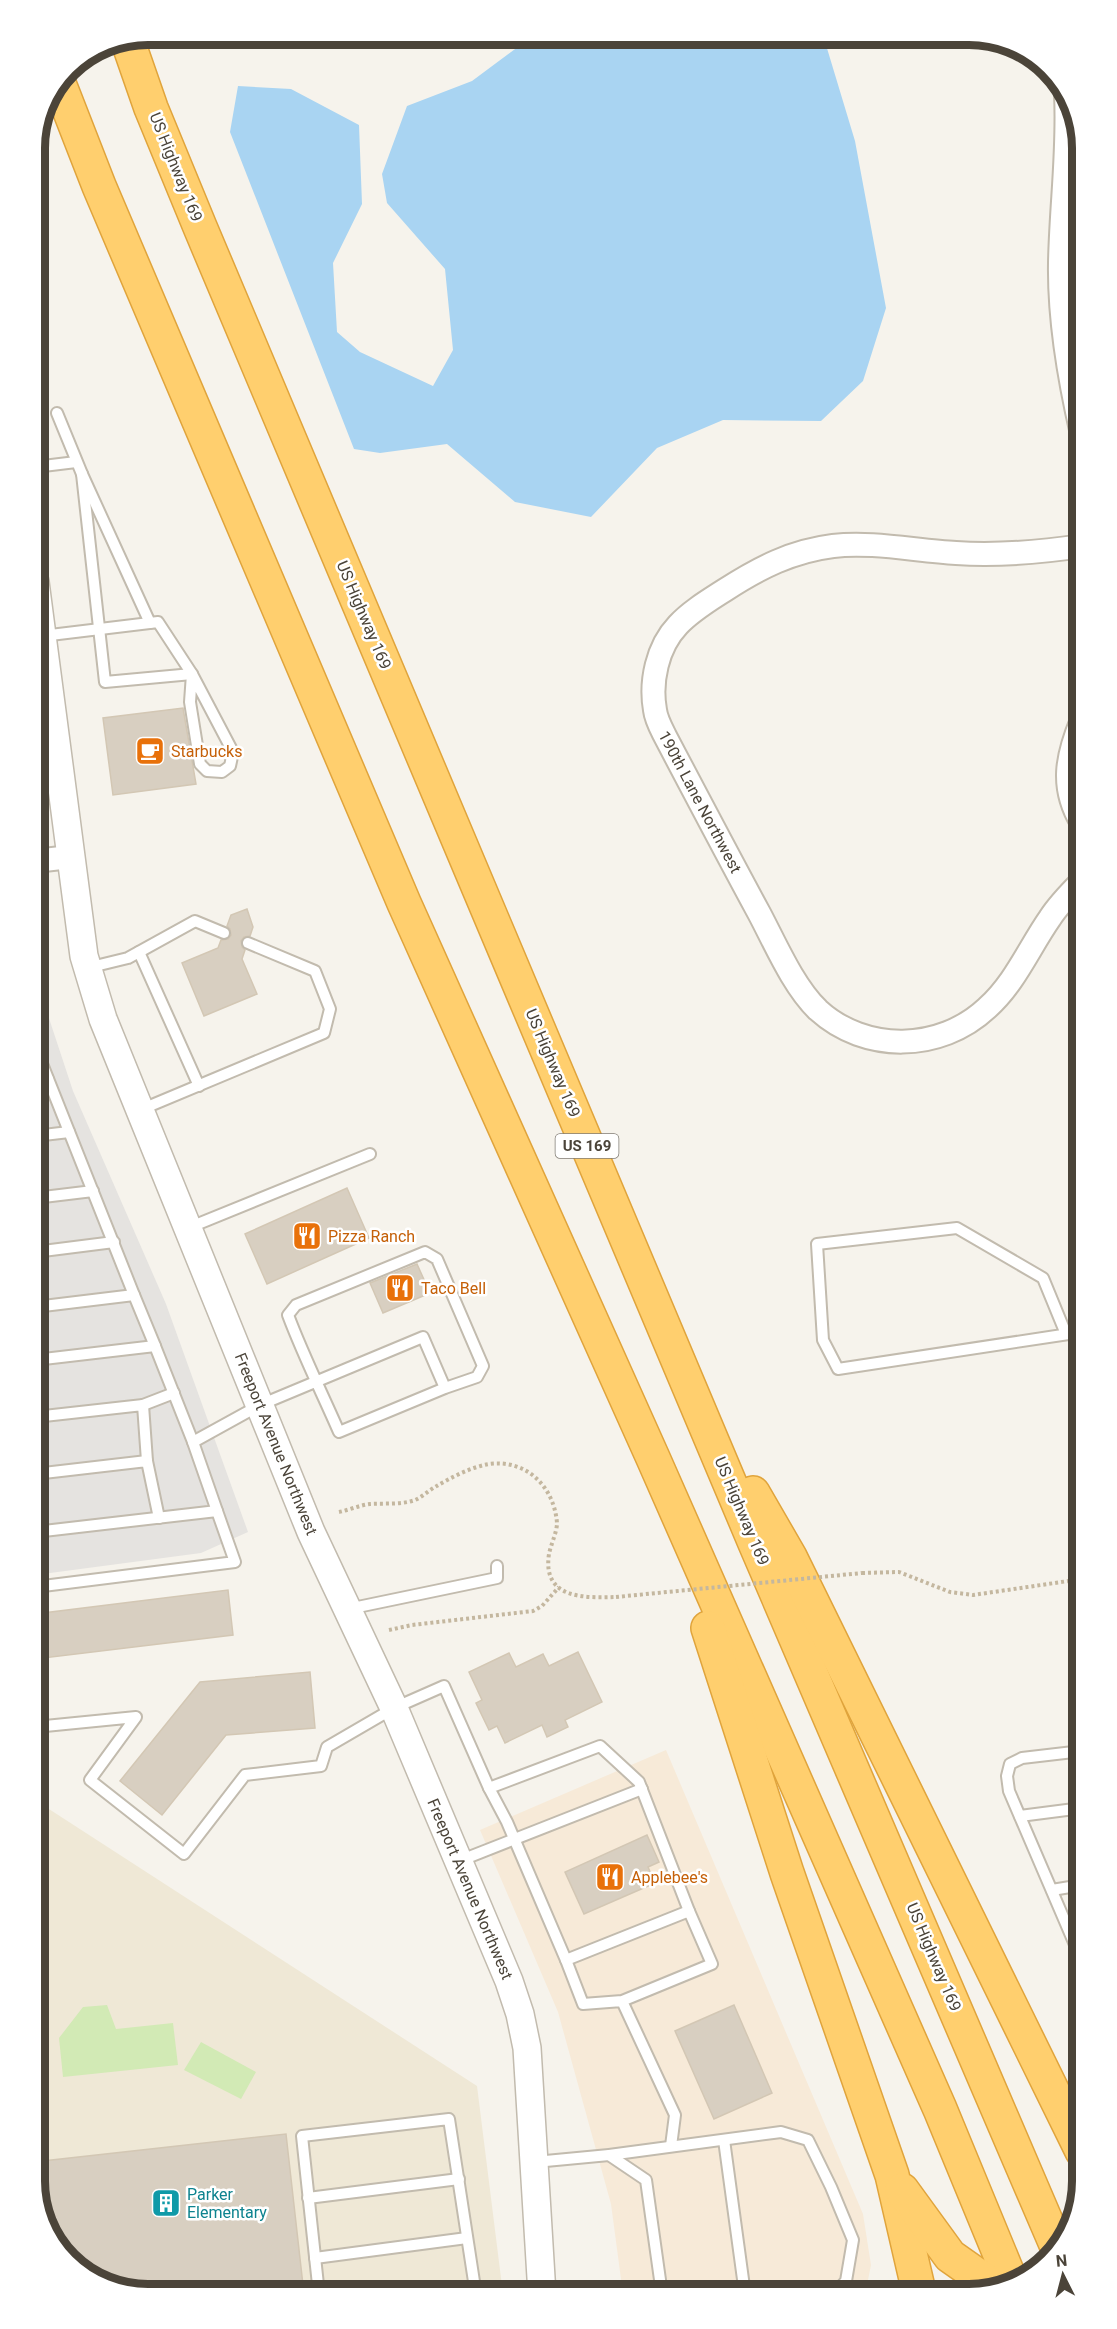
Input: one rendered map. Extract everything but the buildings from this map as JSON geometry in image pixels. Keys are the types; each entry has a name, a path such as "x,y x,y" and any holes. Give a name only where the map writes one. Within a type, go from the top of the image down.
{"highway":[{"name":"US Highway 169","path":"130,47 151,108 200,227 679,1362 1054,2239"},
{"path":"62,92 99,186 405,903 940,2109 998,2279"},
{"path":"679,1362 790,1557 1072,2129"},
{"path":"653,1458 787,1873 892,2175 917,2284"},
{"path":"892,2175 950,2256 992,2281"}],"street":[{"path":"1067,119 1060,265 1062,327 1072,378"},
{"name":"190th Lane Northwest","path":"1072,548 990,554 835,546 782,558 734,584 692,612 676,627 664,645 656,665 653,688 655,712 665,736 780,952 802,990 816,1008 850,1032 887,1042 911,1042 937,1036 963,1025 987,1009 1005,988 1049,920 1072,891"},
{"name":"Freeport Avenue Northwest","path":"45,660 70,857 87,968 103,1019 311,1532 394,1708 509,1981 520,2014 527,2048 541,2284"},
{"path":"1072,748 1069,756 1068,779 1072,801"},
{"path":"45,860 70,857"}],"lane":[{"path":"57,413 76,462 150,623"},
{"path":"45,466 76,462"},
{"path":"82,474 105,682 192,674"},
{"path":"45,636 158,622 192,674 233,752 230,766 222,771 207,771 200,764 190,702 192,674"},
{"path":"87,968 128,958 195,921 224,933"},
{"path":"140,1110 324,1033 330,1009 315,972 248,943"},
{"path":"139,952 199,1086"},
{"path":"45,1071 193,1442 235,1562 45,1586"},
{"path":"45,1135 69,1132"},
{"path":"188,1228 370,1154"},
{"path":"45,1197 93,1191"},
{"path":"1065,1334 1043,1278 957,1228 817,1244 823,1340 838,1370 1072,1333"},
{"path":"45,1251 114,1242"},
{"path":"425,1252 436,1259 483,1366 477,1377 445,1389 339,1432 288,1315 296,1305 425,1252"},
{"path":"45,1306 134,1295"},
{"path":"193,1442 260,1405 423,1337 445,1389"},
{"path":"45,1359 155,1346"},
{"path":"45,1416 143,1405 174,1393"},
{"path":"143,1405 147,1461 159,1518"},
{"path":"45,1473 147,1461"},
{"path":"45,1531 217,1511"},
{"path":"348,1610 497,1578 497,1566"},
{"path":"45,1726 135,1717 90,1780 184,1854 245,1775 321,1766 327,1747 394,1708 444,1686 489,1788 514,1839 583,2004 622,2001 712,1964 639,1782 600,1746 489,1788"},
{"path":"1072,1752 1022,1758 1010,1764 1007,1776 1009,1791 1072,1933"},
{"path":"459,1861 642,1789"},
{"path":"1020,1816 1072,1809"},
{"path":"1052,1890 1072,1887"},
{"path":"566,1960 689,1911"},
{"path":"622,2001 675,2115 671,2146"},
{"path":"318,2284 302,2136 448,2119 474,2284"},
{"path":"535,2162 609,2155 782,2132 808,2140 853,2240 846,2281 843,2284"},
{"path":"724,2139 744,2284"},
{"path":"609,2155 646,2180 661,2284"},
{"path":"308,2198 459,2179"},
{"path":"315,2258 468,2238"}],"path":[{"path":"339,1512 368,1504 404,1503 418,1499 459,1474 489,1464 516,1465 535,1476 552,1503 557,1524 549,1555 548,1571 559,1587 575,1597 616,1597 899,1572 950,1592 973,1595 1072,1581"},
{"path":"389,1630 412,1625 532,1611 542,1606 559,1587"}],"shaded area":[{"path":"45,1006 73,1091 166,1304 248,1532 201,1553 45,1574"},
{"path":"666,1750 863,2214 871,2265 867,2284 622,2284 611,2204 558,2012 480,1830"},
{"path":"45,1806 477,2086 502,2284 141,2284 115,2279 91,2267 70,2249 62,2238 53,2221 47,2201 45,2181"}],"green space":[{"path":"107,2005 116,2029 173,2023 178,2065 63,2077 59,2038 83,2007"},
{"path":"201,2042 256,2072 241,2099 184,2070"}],"water":[{"path":"521,45 826,45 855,141 886,308 863,381 821,421 723,420 657,448 591,517 515,502 447,444 380,453 354,449 230,132 238,86 291,89 359,125 362,204 333,263 337,332 360,352 433,386 453,350 445,269 387,203 382,174 407,106 472,81"}],"place":[{"name":"Starbucks","path":"150,751"},
{"name":"Pizza Ranch","path":"307,1236"},
{"name":"Taco Bell","path":"400,1288"},
{"name":"Applebee's","path":"610,1877"},
{"name":"Parker Elementary","path":"166,2203"}]}
